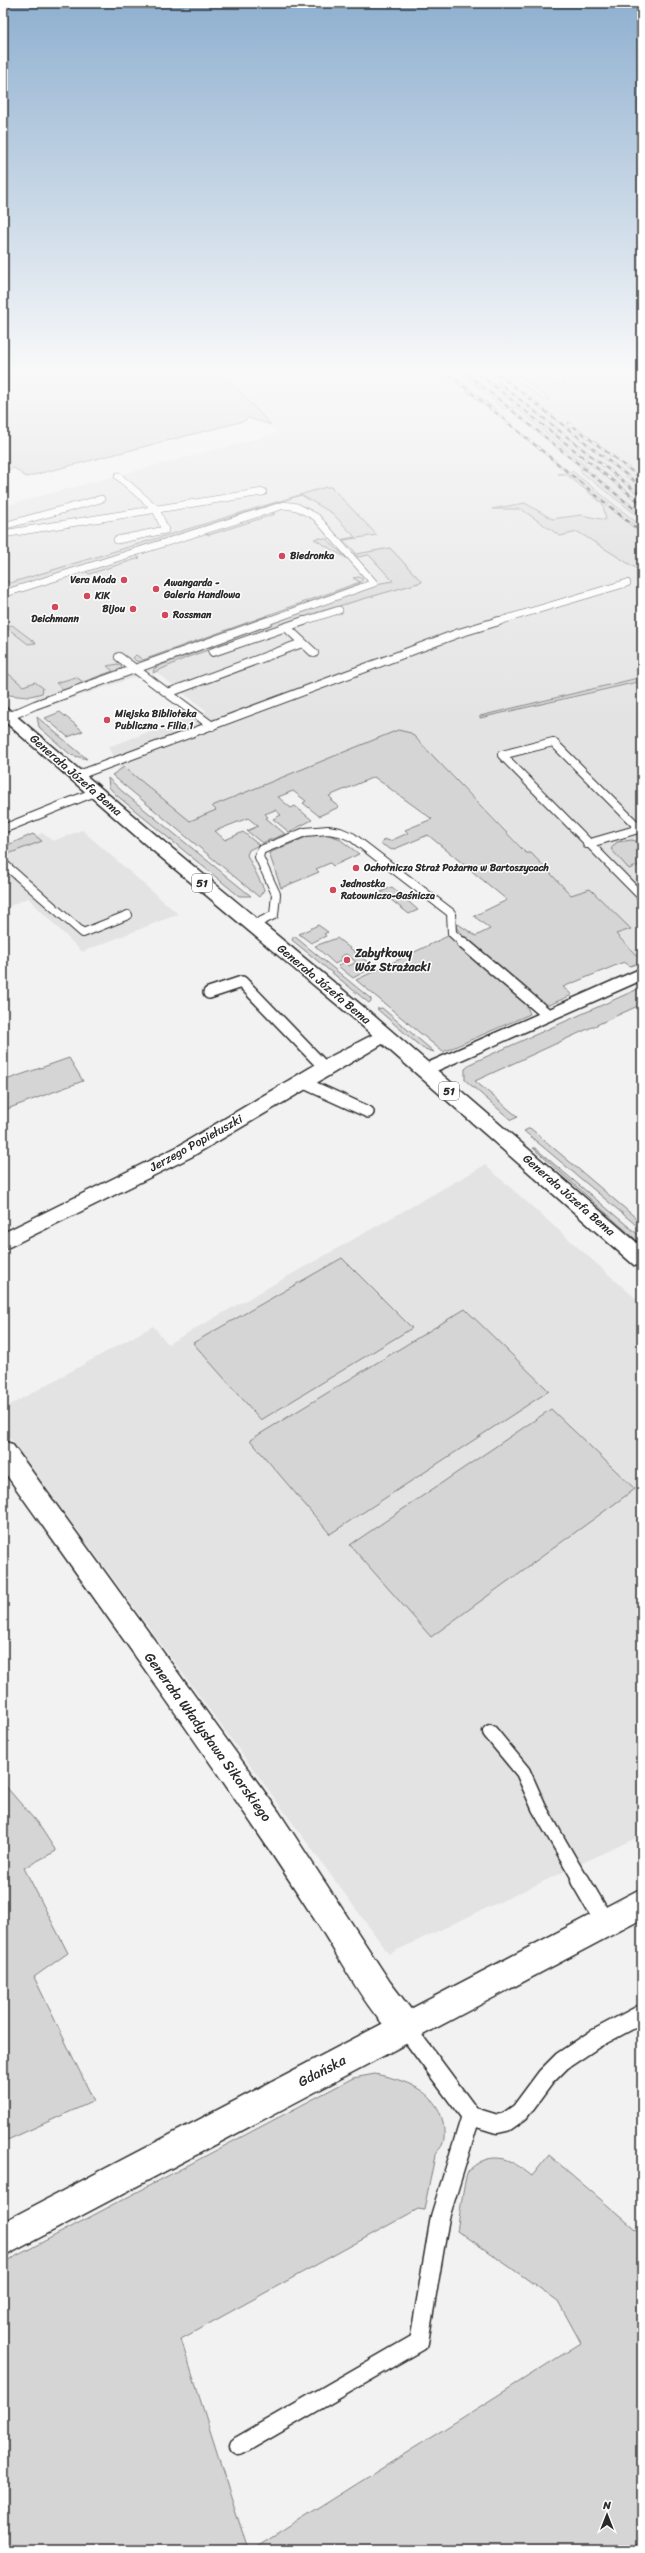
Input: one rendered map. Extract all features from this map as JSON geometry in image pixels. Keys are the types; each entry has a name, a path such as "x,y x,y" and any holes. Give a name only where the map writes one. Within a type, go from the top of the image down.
{"street":[{"name":"Generała Józefa Bema","path":"5,716 384,1035 642,1259"},
{"name":"Jerzego Popiełuszki","path":"3,1242 184,1152 325,1068 384,1035"},
{"name":"Generała Władysława Sikorskiego","path":"3,1451 269,1822 379,1993 406,2027"},
{"name":"Gdańska","path":"3,2240 642,1903"}],"lane":[{"path":"117,540 165,530 156,509 133,489"},
{"path":"3,534 263,492"},
{"path":"3,526 101,499"},
{"path":"3,594 284,505 297,507 316,517 334,540 374,583 5,716"},
{"path":"76,776 459,633 627,583"},
{"path":"213,652 339,610"},
{"path":"286,627 314,653"},
{"path":"168,693 302,643"},
{"path":"119,656 212,726"},
{"path":"588,844 641,829 553,742 502,756 588,844 642,897"},
{"path":"3,829 95,792"},
{"path":"253,925 274,915 276,894 259,857 261,850 309,830 322,828 337,831 352,836 451,913 453,918 450,927 452,932 548,1015"},
{"path":"3,863 83,933 128,915"},
{"path":"425,1070 642,974"},
{"path":"209,993 242,982 325,1068"},
{"path":"302,1082 368,1112"},
{"path":"490,1732 523,1772 539,1808 605,1923"},
{"path":"406,2027 471,2116 487,2123 504,2123 520,2112 551,2071 576,2049 642,2014"},
{"path":"239,2446 419,2342 440,2217 471,2116"}],"shaded area":[{"path":"67,489 642,489 642,956 639,957 590,907 583,910 411,733 187,827 120,769 108,747 207,711 157,673 159,669 47,707 3,671 3,506"},
{"path":"319,489 333,489 377,535 344,540 357,554 390,548 422,582 318,612 188,657 153,673 154,669 159,666 381,583 393,581 369,555 358,557 339,540 355,537 332,513 301,495 3,591 3,578 10,583"},
{"path":"585,489 595,489 642,527 642,572 578,532 560,536 521,509 492,509 525,503 552,519 581,515 606,520 603,504"},
{"path":"603,489 642,489 642,519"},
{"path":"272,512 275,514 209,535 203,532"},
{"path":"314,539 326,539 348,559"},
{"path":"134,554 140,558 89,574 84,570"},
{"path":"359,577 363,579 359,584 144,662 136,661 133,658 136,655 143,660 360,582 353,578"},
{"path":"12,625 36,643 28,644 6,627"},
{"path":"118,664 122,667 120,670 64,690 56,683 76,677 83,682 113,671 107,666"},
{"path":"3,669 23,686 35,682 43,688 42,693 27,697 9,695 3,688"},
{"path":"642,677 642,681 480,718 480,716"},
{"path":"60,712 83,731 68,737 45,718"},
{"path":"37,717 87,759 71,755 39,727"},
{"path":"398,730 411,733 526,853 531,853 571,895 590,889 631,929 616,934 638,957 642,956 642,962 630,966 624,962 563,987 572,995 549,1005 540,1001 480,952 459,932 455,925 458,924 476,936 490,929 474,916 507,900 428,835 392,850 381,844 384,839 390,841 408,833 405,830 432,819 374,777 329,796 333,800 331,801 339,807 319,816 303,803 306,801 293,791 278,797 291,808 295,806 312,820 289,832 273,819 281,815 275,810 265,814 268,817 266,818 285,834 262,843 247,831 258,826 248,818 215,831 225,840 243,832 259,845 249,850 247,855 264,890 259,897 112,775 124,767 190,821 216,810 212,806"},
{"path":"108,778 123,792 251,896 239,896 115,794 109,787"},
{"path":"82,830 178,914 82,952 28,898 7,907 3,903 3,849 42,833 53,841"},
{"path":"33,834 42,841 3,856 3,847"},
{"path":"326,834 338,838 359,854 333,866 330,863 316,869 319,872 281,888 269,853 311,835"},
{"path":"632,840 642,843 642,864 629,869 611,849 617,842"},
{"path":"392,887 418,910 409,914 381,892"},
{"path":"318,925 328,932 324,934 326,936 311,943 299,934"},
{"path":"294,936 371,999 371,1001 369,1003 292,940"},
{"path":"448,936 525,1002 530,1014 443,1052 356,980"},
{"path":"337,938 374,967 353,978 338,966 345,962 349,966 356,962 346,954 340,957 342,960 335,964 315,946"},
{"path":"638,989 642,993 642,1004 475,1081 518,1117 511,1120 465,1080 465,1069 472,1063"},
{"path":"382,1008 434,1052 422,1048 377,1009"},
{"path":"69,1058 83,1081 7,1109 3,1103 3,1081"},
{"path":"530,1128 642,1223 642,1230 524,1131"},
{"path":"533,1148 535,1148 642,1238 642,1245"},
{"path":"485,1165 642,1304 642,1835 389,1954 3,1429 3,1409 153,1326 168,1344"},
{"path":"342,1258 412,1328 261,1420 193,1343"},
{"path":"465,1309 549,1391 330,1534 250,1440"},
{"path":"551,1409 635,1489 431,1637 350,1545"},
{"path":"3,1783 39,1825 56,1851 24,1868 68,1953 34,1977 94,2101 3,2142"},
{"path":"375,2074 397,2079 426,2094 433,2101 443,2122 444,2141 435,2156 424,2210 418,2209 181,2339 248,2550 3,2550 3,2263 353,2078"},
{"path":"549,2155 642,2235 642,2550 252,2550 581,2343 558,2301 457,2230 466,2177 468,2172 473,2167 482,2161 497,2158 515,2164 532,2176"}],"railway":[{"path":"589,489 642,533"},
{"path":"610,489 642,515"},
{"path":"623,489 642,504"},
{"path":"633,489 642,496"}],"place":[{"name":"Biedronka","path":"282,556"},
{"name":"Vera Moda","path":"124,580"},
{"name":"Awangarda - Galeria Handlowa","path":"156,589"},
{"name":"KiK","path":"87,596"},
{"name":"Deichmann","path":"55,607"},
{"name":"Bijou","path":"133,609"},
{"name":"Rossman","path":"165,615"},
{"name":"Miejska Biblioteka Publiczna - Filia 1","path":"107,720"},
{"name":"Ochotnicza Straż Pożarna w Bartoszycach","path":"356,868"},
{"name":"Jednostka Ratowniczo-Gaśnicza","path":"333,890"},
{"name":"Zabytkowy Wóz Strażacki","path":"347,960"}]}
